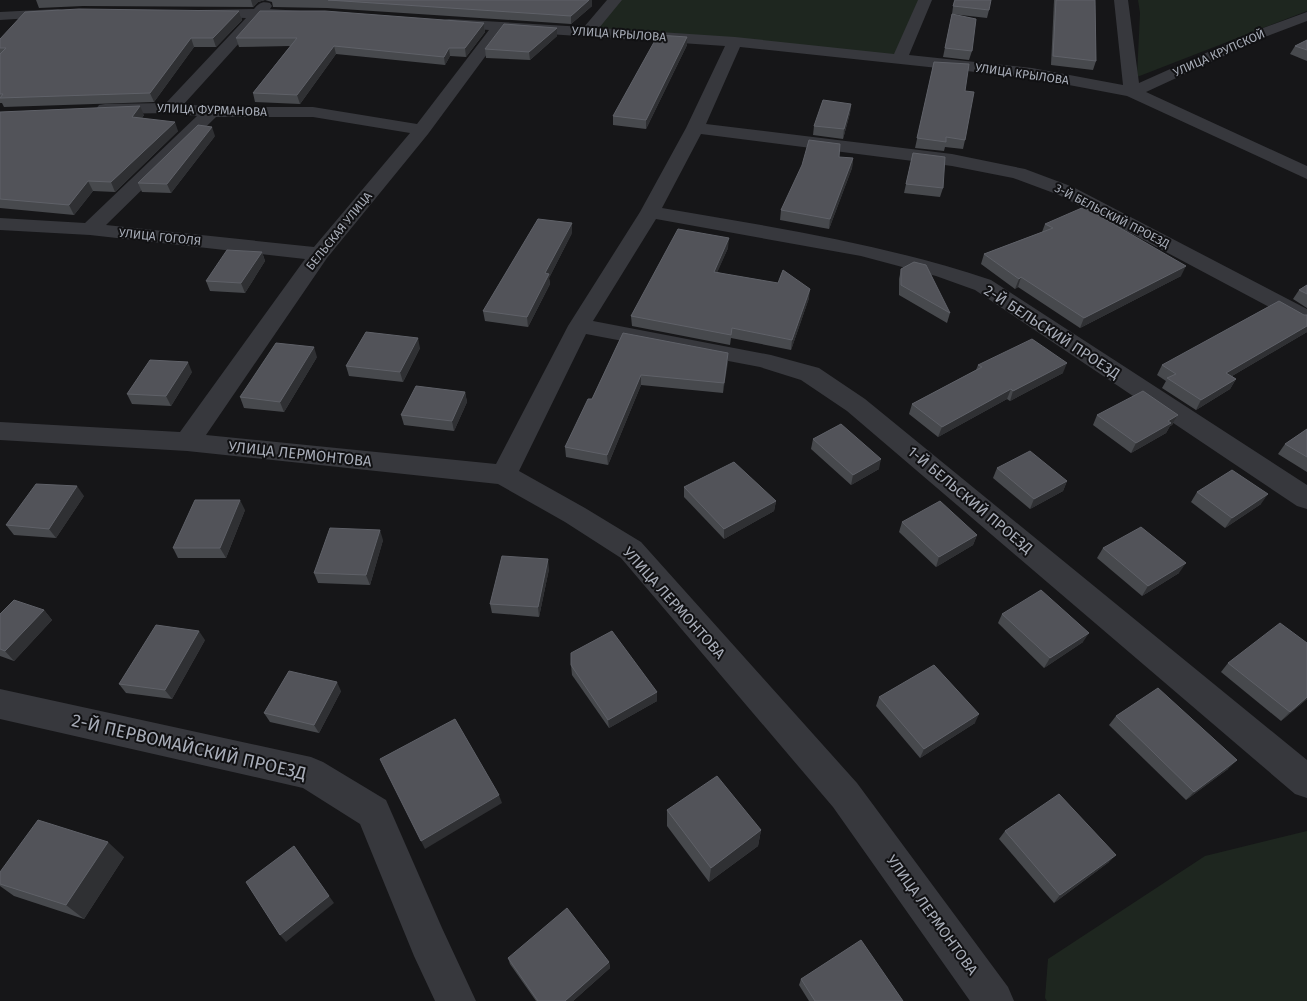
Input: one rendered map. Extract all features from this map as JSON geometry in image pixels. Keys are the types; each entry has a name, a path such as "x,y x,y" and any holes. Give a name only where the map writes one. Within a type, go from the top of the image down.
{"street":[{"path":"171,108 269,0"},
{"path":"588,32 615,0"},
{"path":"900,59 925,0"},
{"path":"1121,0 1132,92"},
{"path":"0,16 74,12"},
{"path":"190,13 308,14"},
{"name":"УЛИЦА КРУПСКОЙ","path":"1132,92 1260,34 1307,16"},
{"name":"УЛИЦА КРЫЛОВА","path":"432,22 735,42 1032,73 1132,92 1307,172"},
{"name":"БЕЛЬСКАЯ УЛИЦА","path":"187,442 319,254 422,130 499,27"},
{"path":"504,476 579,326 650,212 695,128 735,42"},
{"name":"УЛИЦА ФУРМАНОВА","path":"86,110 171,108 211,112 313,112 422,130"},
{"path":"90,229 211,112"},
{"name":"3-Й БЕЛЬСКИЙ ПРОЕЗД","path":"695,128 952,160 1018,173 1066,190 1307,318"},
{"name":"2-Й БЕЛЬСКИЙ ПРОЕЗД","path":"650,212 880,253 944,270 983,285 1307,499"},
{"name":"УЛИЦА ГОГОЛЯ","path":"0,224 90,229 319,254"},
{"name":"1-Й БЕЛЬСКИЙ ПРОЕЗД","path":"579,326 762,360 810,374 856,405 1307,782"},
{"name":"УЛИЦА ЛЕРМОНТОВА","path":"0,431 187,442 504,476 575,515 631,550 845,795 994,1001"},
{"name":"2-Й ПЕРВОМАЙСКИЙ ПРОЕЗД","path":"0,704 310,773 373,812 428,942 456,1001"}],"shaded area":[{"path":"615,0 925,0 900,59 588,32"},
{"path":"1138,0 1307,0 1307,11 1137,77 1140,13"},
{"path":"1307,831 1307,1001 1047,1001 1045,998 1048,959 1205,856"}],"building":[{"path":"328,0 589,0 571,16"},
{"path":"955,0 991,0 989,10 953,6"},
{"path":"1056,0 1095,0 1096,61 1053,56"},
{"path":"79,9 239,11 213,38 191,38 150,93 0,98 3,94 0,94 0,54 6,48 0,48 0,39 25,12"},
{"path":"260,11 325,11 484,23 465,48 449,48 444,57 334,46 297,95 253,93 297,38 236,38"},
{"path":"952,14 976,19 972,51 945,48"},
{"path":"504,24 557,28 529,52 485,49"},
{"path":"658,35 687,37 646,120 613,116"},
{"path":"1307,40 1307,50 1295,46"},
{"path":"934,62 969,64 965,91 974,92 965,140 946,137 946,142 917,138"},
{"path":"823,100 851,104 844,129 814,126"},
{"path":"140,106 132,117 175,122 111,182 88,181 69,205 0,199 0,112"},
{"path":"198,125 212,127 167,184 138,183"},
{"path":"809,140 840,144 839,157 853,158 830,219 781,210 802,165"},
{"path":"913,153 945,157 943,188 906,184"},
{"path":"1084,207 1186,266 1084,318 1021,277 1019,279 984,254 1053,228 1045,224"},
{"path":"538,219 572,223 545,273 549,274 527,317 483,311"},
{"path":"678,229 729,238 714,272 778,283 783,270 810,289 792,340 732,328 731,335 631,316"},
{"path":"227,250 262,252 241,283 206,281"},
{"path":"914,262 926,265 950,313 901,285 901,269"},
{"path":"1307,285 1307,294 1299,290"},
{"path":"1279,301 1307,315 1307,326 1226,373 1236,379 1201,400 1167,378 1176,374 1162,365"},
{"path":"366,332 418,338 400,372 346,366"},
{"path":"623,333 728,353 724,383 641,375 607,455 565,447 588,399 592,399"},
{"path":"1032,339 1067,363 1013,391 1011,389 942,427 912,404 982,367 978,365"},
{"path":"276,343 314,347 280,402 240,397"},
{"path":"150,360 188,362 166,396 127,394"},
{"path":"416,386 465,392 452,421 401,415"},
{"path":"1143,391 1178,415 1168,421 1171,423 1136,443 1097,415"},
{"path":"841,424 881,459 853,475 813,439"},
{"path":"1307,429 1307,457 1285,444"},
{"path":"1030,451 1067,481 1034,499 997,468"},
{"path":"734,462 776,501 724,529 684,487"},
{"path":"1232,470 1268,494 1232,518 1197,492"},
{"path":"36,484 77,486 49,529 6,525"},
{"path":"195,500 240,500 220,548 173,548"},
{"path":"940,501 977,535 939,557 902,522"},
{"path":"1141,527 1186,563 1148,586 1103,548"},
{"path":"330,528 380,530 366,575 314,573"},
{"path":"502,556 548,559 538,607 490,604"},
{"path":"1041,590 1089,633 1050,658 1002,614"},
{"path":"14,600 44,610 5,651 0,649 0,614"},
{"path":"1280,623 1307,643 1307,697 1290,712 1228,663"},
{"path":"156,625 199,631 165,690 119,684"},
{"path":"612,631 657,692 608,720 571,665 571,653"},
{"path":"934,665 979,714 924,749 879,697"},
{"path":"289,671 337,682 314,725 264,713"},
{"path":"1158,688 1237,760 1194,792 1116,716"},
{"path":"455,719 499,795 421,841 380,759"},
{"path":"717,776 761,830 711,868 667,810"},
{"path":"1059,794 1116,855 1060,895 1005,831"},
{"path":"38,820 108,842 66,905 0,884 0,872"},
{"path":"294,846 329,896 280,935 246,882"},
{"path":"567,908 609,962 565,1001 538,1001 508,958"},
{"path":"861,940 903,1001 815,1001 801,979"}]}
